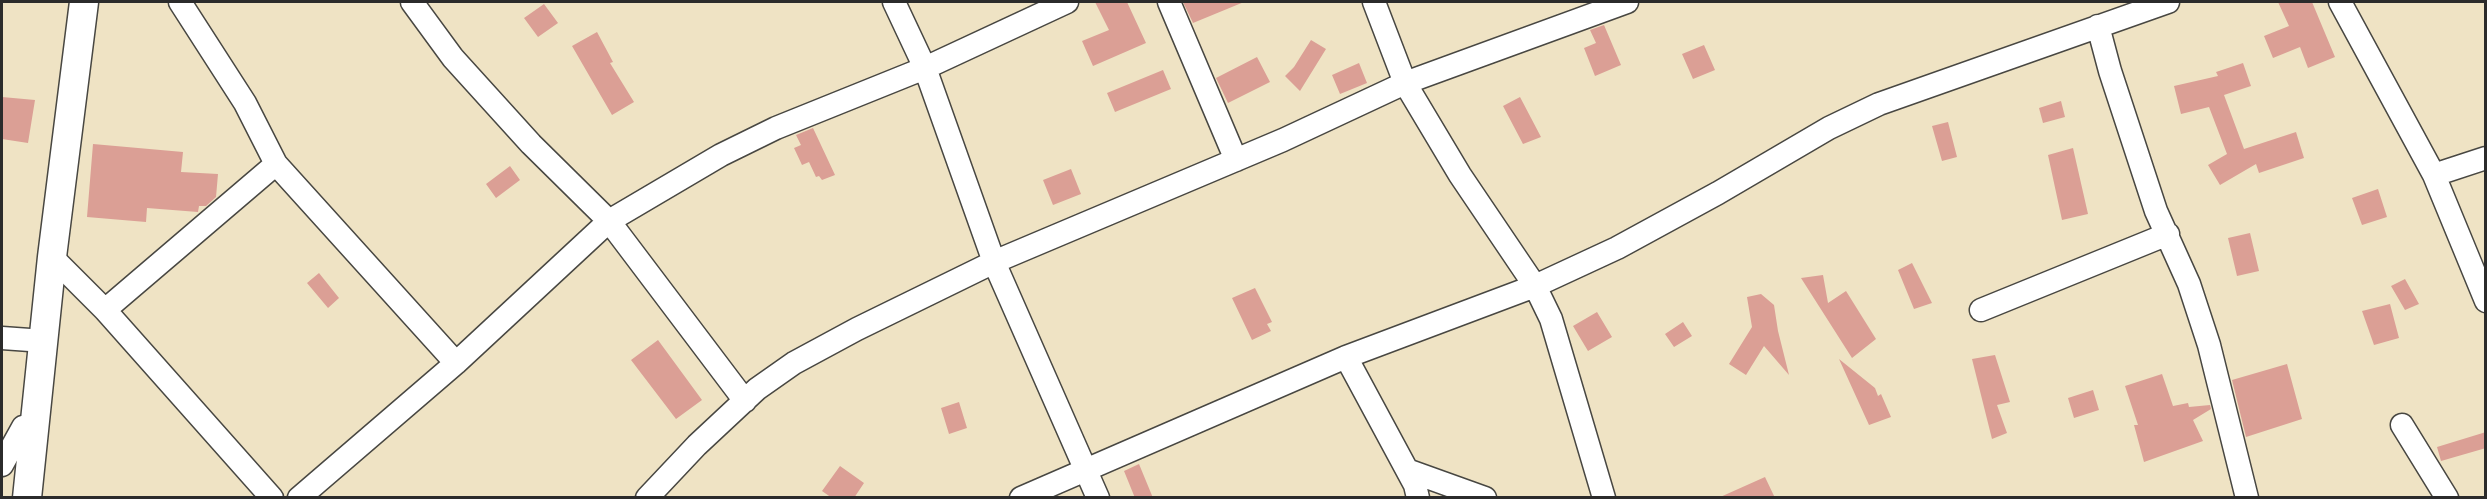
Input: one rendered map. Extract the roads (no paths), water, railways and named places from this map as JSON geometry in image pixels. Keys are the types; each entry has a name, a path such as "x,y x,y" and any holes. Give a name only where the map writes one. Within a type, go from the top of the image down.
{"street":[{"path":"27,498 52,257 84,2"},
{"path":"180,2 245,103 276,164 456,363"},
{"path":"412,2 453,58 531,144 609,221 745,401"},
{"path":"894,2 925,68 994,262 1098,498"},
{"path":"298,498 456,363 609,221 722,154 766,132 925,68 1067,2"},
{"path":"1168,2 1236,160"},
{"path":"1374,2 1405,83 1460,175 1535,285 1551,319 1604,498"},
{"path":"647,498 697,445 745,401 794,363 994,262 1236,160 1405,83 1627,2"},
{"path":"1021,498 1346,357 1535,285 1627,242 1718,193 1829,128 1879,104 2044,43 2168,2"},
{"path":"2340,2 2434,175 2486,301"},
{"path":"2098,26 2110,71 2156,212 2189,284 2209,345 2247,498"},
{"path":"2434,175 2486,158"},
{"path":"105,310 276,164"},
{"path":"1982,310 2168,234"},
{"path":"52,257 105,310 272,498"},
{"path":"2,338 44,341"},
{"path":"1346,357 1407,470 1418,498"},
{"path":"2,465 23,427 36,424"},
{"path":"2402,424 2446,498"},
{"path":"1407,470 1485,498"}]}
